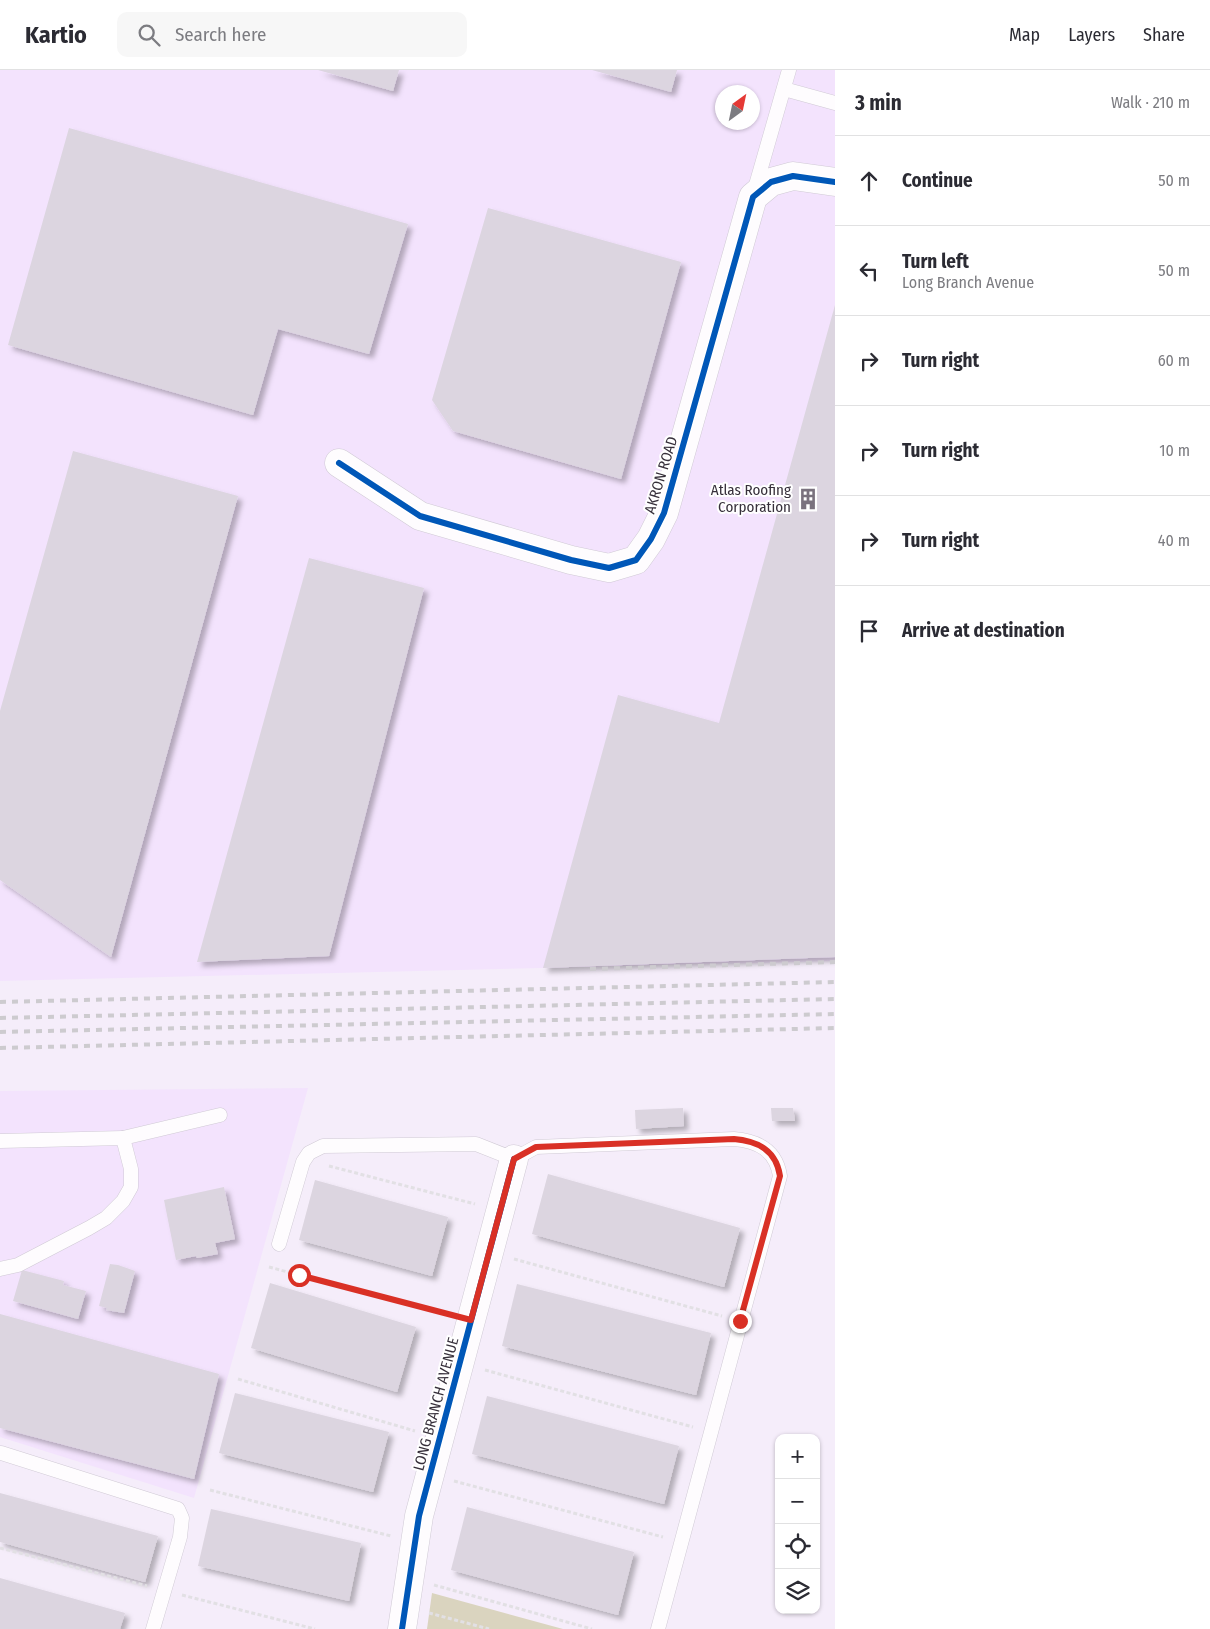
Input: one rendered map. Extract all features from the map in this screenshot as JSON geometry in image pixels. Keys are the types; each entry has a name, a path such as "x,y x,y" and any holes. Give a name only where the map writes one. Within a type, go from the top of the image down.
{"street":[{"path":"753,197 770,182 793,176 835,182"},
{"name":"AKRON ROAD","path":"339,463 420,516 571,560 609,568 636,560 651,539 664,513 753,197"},
{"name":"LONG BRANCH AVENUE","path":"402,1629 419,1516 514,1159"}],"lane":[{"path":"753,197 789,70"},
{"path":"784,89 835,103"},
{"path":"0,1141 124,1138 220,1116"},
{"path":"0,1269 18,1266 89,1228 106,1218 123,1201 131,1187 131,1168 124,1138"},
{"path":"279,1244 304,1160 313,1150 323,1146 476,1144 514,1159 536,1147 734,1139 745,1140 763,1147 774,1157 780,1176 658,1629"},
{"path":"1,1453 178,1509 182,1518 180,1536 153,1629"}],"path":[{"path":"304,1160 500,1211"},
{"path":"519,1260 717,1315"},
{"path":"269,1267 471,1320"},
{"path":"488,1371 686,1425"},
{"path":"238,1379 440,1438"},
{"path":"458,1482 657,1536"},
{"path":"210,1490 415,1542"},
{"path":"445,1588 592,1629"},
{"path":"426,1612 489,1629"}],"shaded area":[{"path":"0,70 835,70 835,961 0,981"},
{"path":"308,1088 194,1498 0,1437 0,1091"},
{"path":"432,1593 563,1629 427,1629"}],"building":[{"path":"318,70 399,70 393,91"},
{"path":"592,70 677,70 671,92"},
{"path":"69,128 408,224 369,354 278,329 253,415 8,345"},
{"path":"488,208 681,262 621,479 453,431 432,400"},
{"name":"Atlas Roofing Corporation","path":"835,305 835,957 543,968 618,695 719,723"},
{"path":"73,451 238,496 111,957 0,880 0,711"},
{"path":"309,558 424,588 329,956 197,962"},
{"path":"683,1108 684,1126 636,1129 635,1110"},
{"path":"771,1108 793,1108 795,1121 772,1121"},
{"path":"548,1174 740,1228 724,1287 532,1234"},
{"path":"315,1180 448,1217 432,1276 299,1240"},
{"path":"224,1187 235,1239 215,1243 218,1254 176,1260 164,1200"},
{"path":"110,1264 135,1271 124,1313 106,1310 107,1308 99,1306"},
{"path":"22,1270 64,1281 63,1285 86,1291 78,1319 13,1301"},
{"path":"270,1283 416,1327 397,1392 251,1348"},
{"path":"517,1284 711,1333 696,1395 502,1346"},
{"path":"0,1314 219,1374 194,1479 0,1428"},
{"path":"235,1393 389,1432 373,1492 219,1453"},
{"path":"487,1396 679,1446 664,1504 472,1454"},
{"path":"0,1493 158,1536 145,1582 0,1542"},
{"path":"467,1507 634,1552 618,1615 451,1570"},
{"path":"211,1509 361,1543 349,1601 198,1566"},
{"path":"0,1578 125,1613 120,1629 0,1629"}],"railway":[{"path":"590,969 835,962"},
{"path":"0,1002 835,982"},
{"path":"0,1018 835,999"},
{"path":"0,1032 835,1014"},
{"path":"0,1048 835,1028"}],"cycle path":[{"path":"339,463 420,516 571,560 609,568 636,560 651,539 664,513 753,197 771,182 793,176 835,182"},
{"path":"402,1629 419,1516 514,1159"}],"place":[{"name":"Atlas Roofing Corporation","path":"808,499"}],"route":[{"path":"299,1275 471,1320 514,1159 536,1147 745,1140 763,1147 774,1157 780,1176 740,1321"}]}
